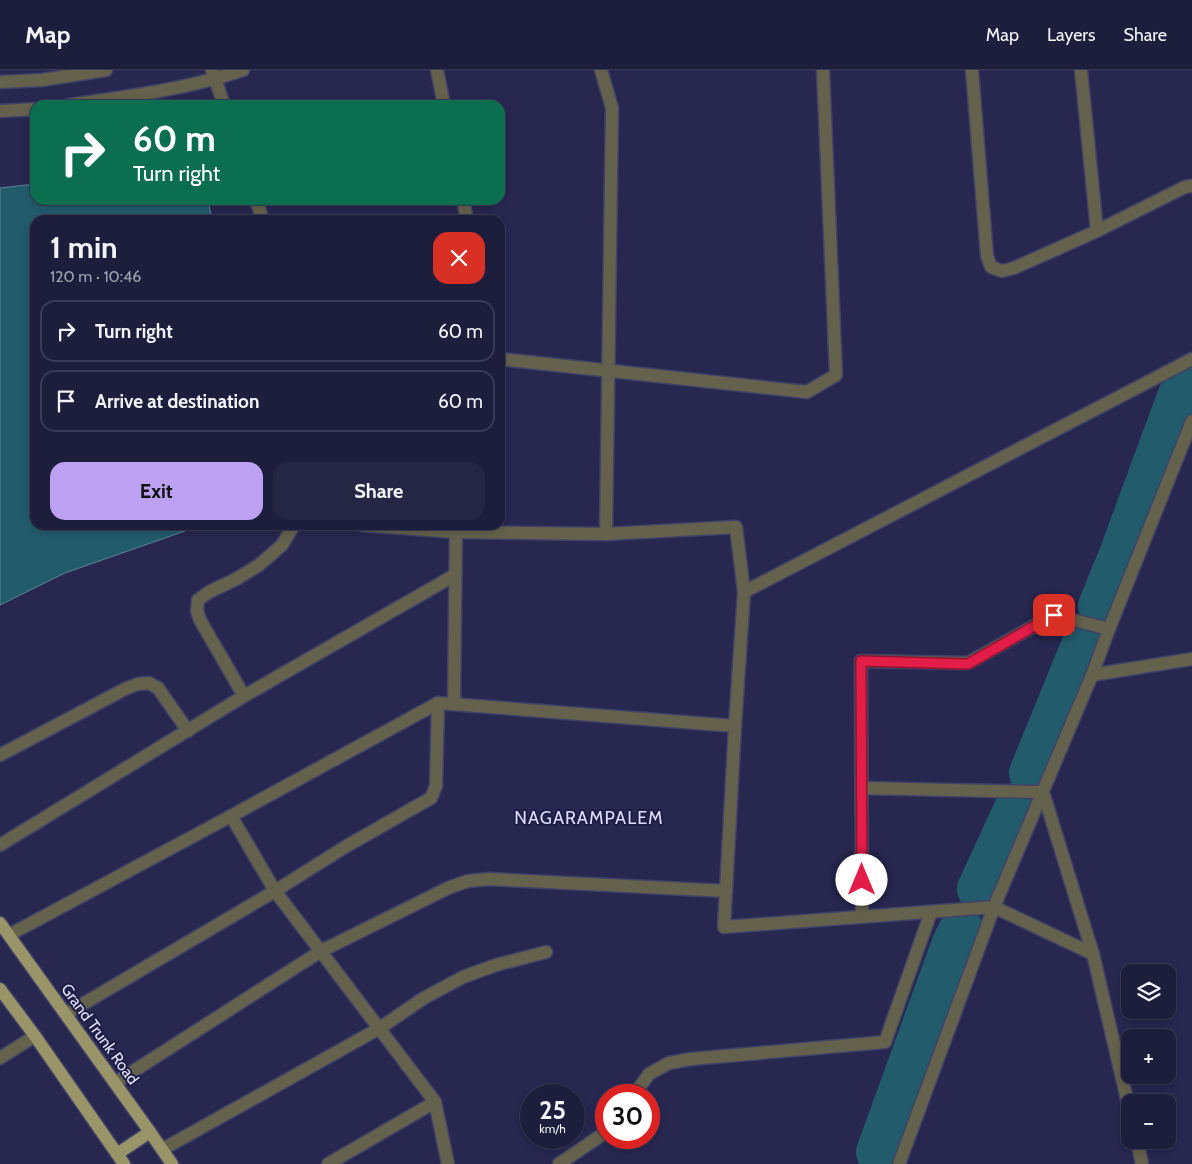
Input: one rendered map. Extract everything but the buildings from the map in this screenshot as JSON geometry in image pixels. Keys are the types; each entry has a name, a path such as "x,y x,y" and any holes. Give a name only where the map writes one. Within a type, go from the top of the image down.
{"main road":[{"name":"Grand Trunk Road","path":"0,923 172,1164"},
{"path":"0,989 121,1159 150,1132"}],"street":[{"path":"0,82 41,75 106,70"},
{"path":"105,100 127,97 214,75 243,70"},
{"path":"437,70 443,100"},
{"path":"602,70 612,108 606,534"},
{"path":"505,360 807,392 836,375 823,70"},
{"path":"972,70 987,256 992,267 1002,271 1014,268 1097,231 1185,187 1192,186"},
{"path":"1081,70 1097,231"},
{"path":"214,75 222,100"},
{"path":"0,111 30,109"},
{"path":"744,592 1192,359"},
{"path":"899,1164 994,907 1092,675 1192,421"},
{"path":"485,530 606,534 736,527 744,592 724,927 994,907 1093,954"},
{"path":"244,696 200,620 197,611 198,600 259,565 282,545 291,530"},
{"path":"454,704 455,530"},
{"path":"0,845 244,696 455,575"},
{"path":"862,917 861,661 968,664 1054,615 1109,628"},
{"path":"1092,675 1192,659"},
{"path":"0,755 125,688 149,682 158,688 188,731"},
{"path":"9,935 438,703 735,726"},
{"path":"66,1014 275,891 345,847 431,798 436,786 438,703"},
{"path":"862,788 1043,792"},
{"path":"1043,792 1093,954 1126,1094"},
{"path":"232,816 275,891 436,1102 448,1164"},
{"path":"115,1083 321,951 448,888 468,881 489,878 726,891"},
{"path":"642,1084 649,1074 669,1063 691,1058 885,1042 931,912"},
{"path":"162,1149 380,1028 424,998 463,977 496,965 546,952"},
{"path":"0,1058 35,1036"},
{"path":"328,1164 436,1102"},
{"path":"559,1164 595,1139"},
{"path":"1139,1149 1142,1164"}],"water":[{"path":"30,185 30,205 209,205 211,215 30,215 30,530 188,530 65,573 0,605 0,188"}],"waterway":[{"path":"1100,606 1179,397 1192,385"},
{"path":"1031,773 1084,643"},
{"path":"979,889 1018,804"},
{"path":"878,1152 954,943 961,929"}],"district":[{"name":"NAGARAMPALEM","path":"589,818"}],"route":[{"path":"862,880 861,661 968,664 1054,615"}]}
